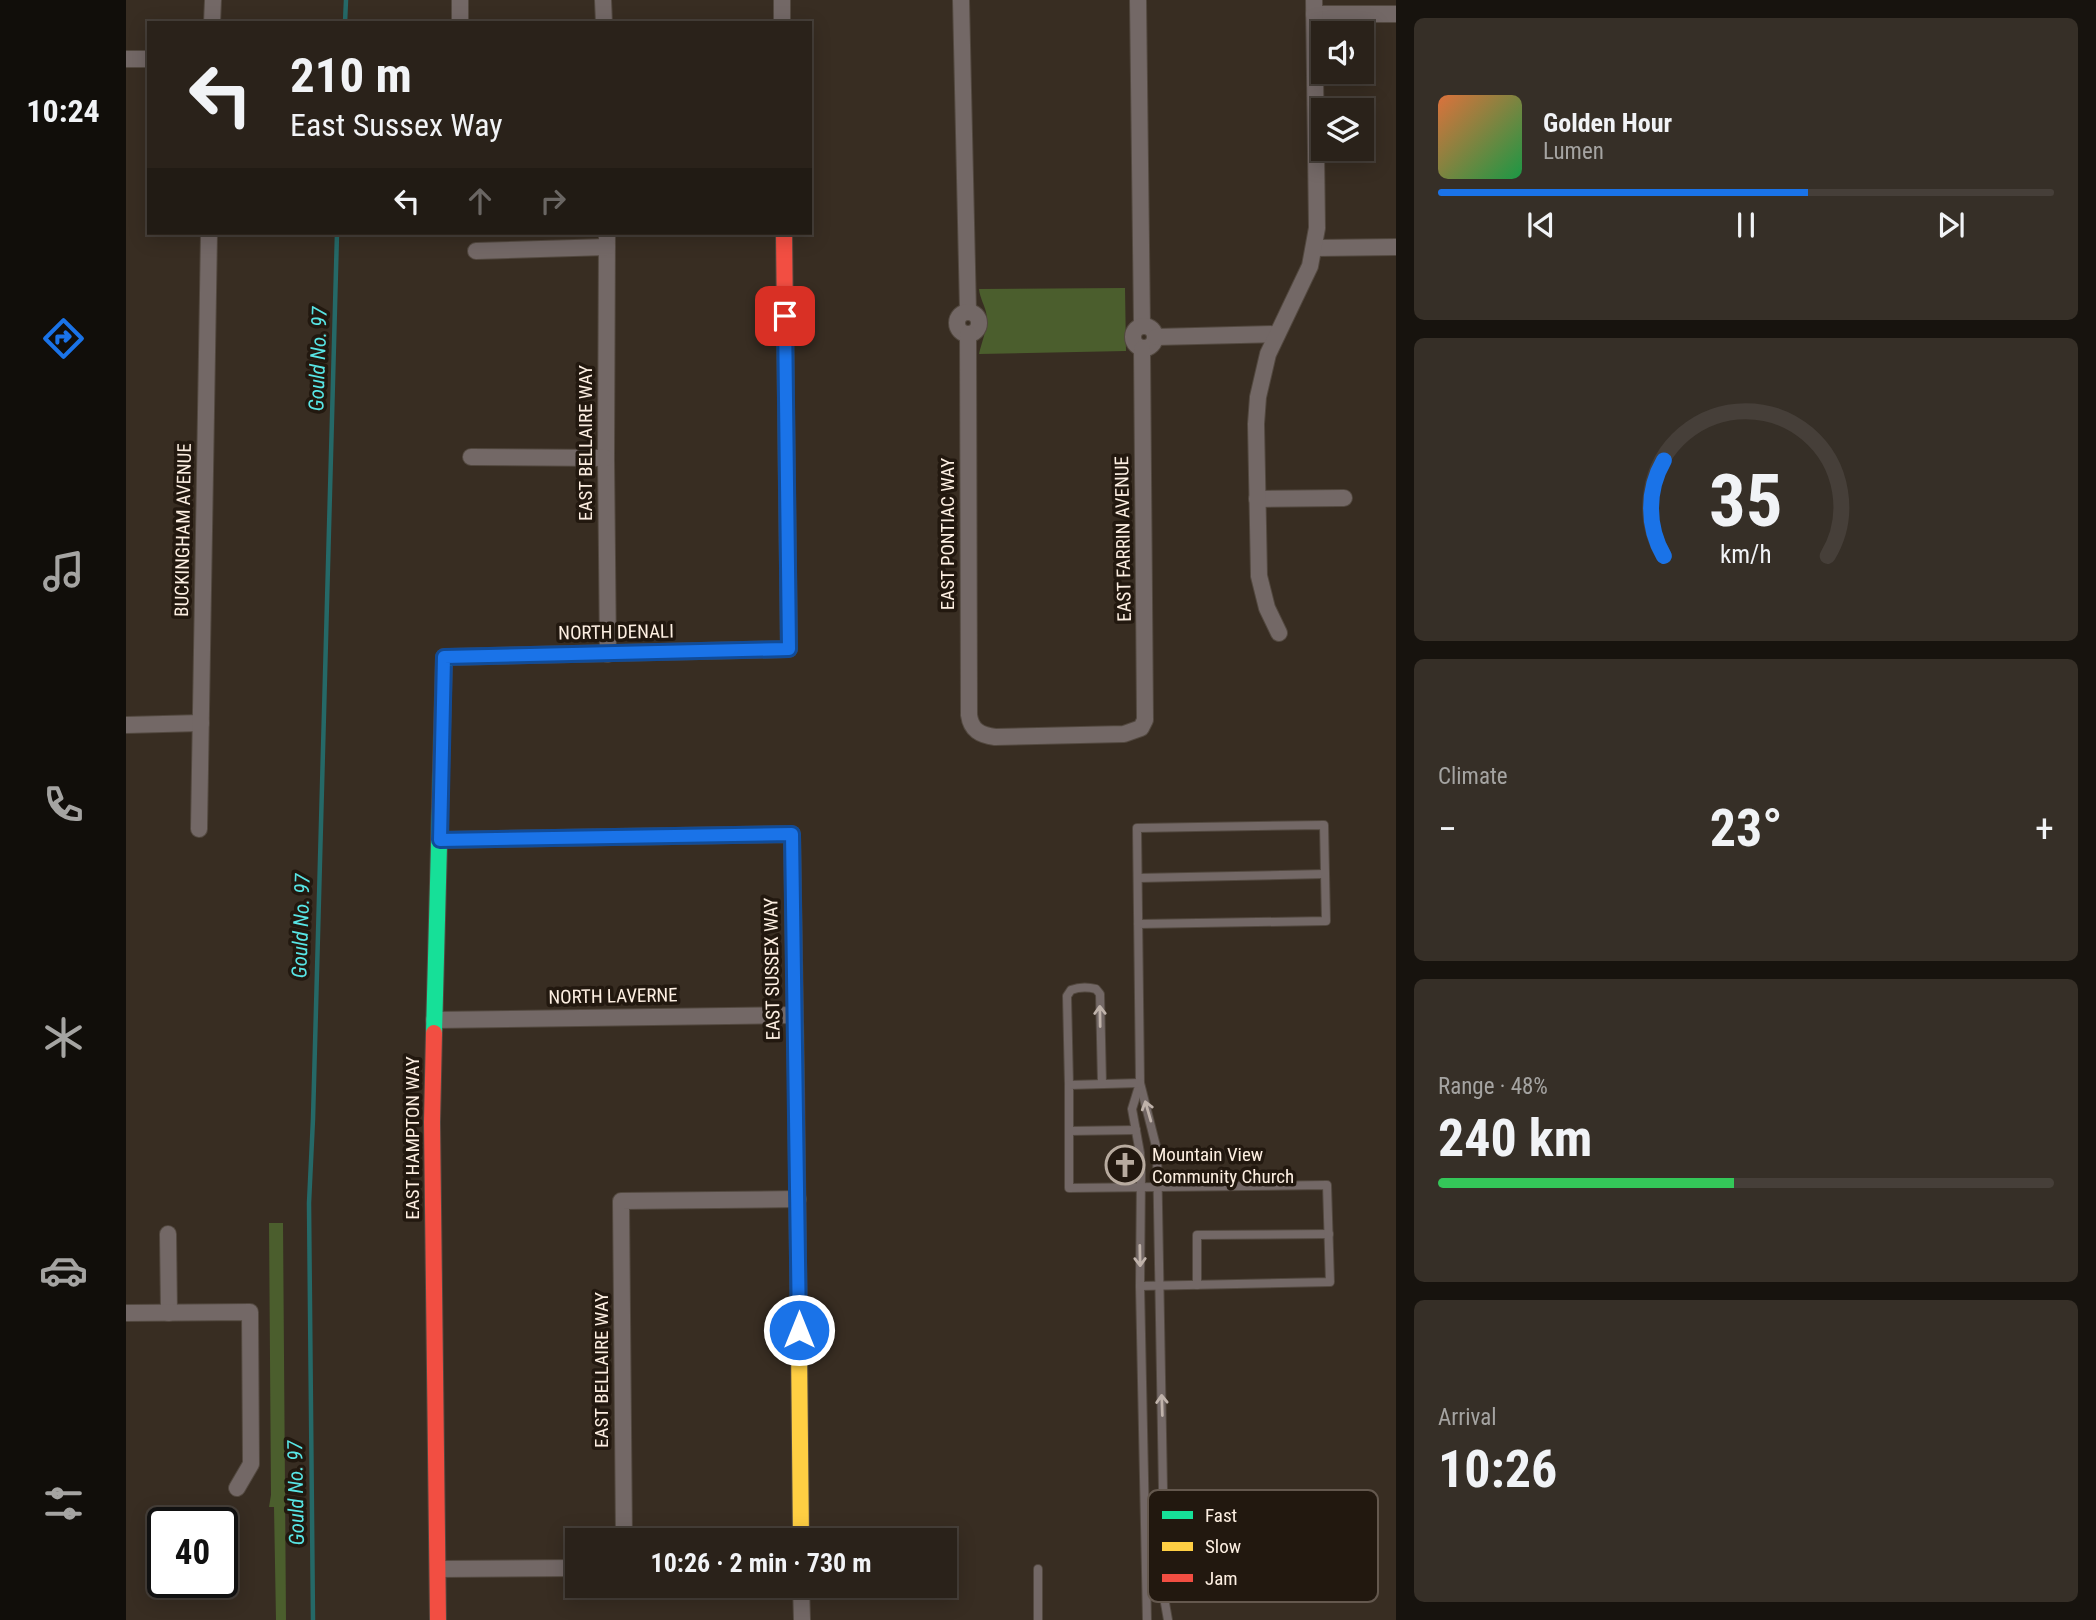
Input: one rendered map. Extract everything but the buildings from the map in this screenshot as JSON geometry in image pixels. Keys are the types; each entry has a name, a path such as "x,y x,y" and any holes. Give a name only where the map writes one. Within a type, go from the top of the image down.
{"street":[{"path":"212,21 213,0"},
{"path":"460,0 460,21"},
{"path":"603,0 604,21"},
{"path":"782,0 782,21"},
{"name":"EAST PONTIAC WAY","path":"961,0 968,311 975,313 980,323 977,330 968,334 970,724 976,732 995,737 1124,734 1141,728"},
{"path":"1138,0 1142,326"},
{"path":"1279,633 1267,608 1261,584 1256,424 1262,373 1276,334 1302,286 1315,248 1317,215 1314,7 1396,13"},
{"path":"126,59 147,59"},
{"name":"BUCKINGHAM AVENUE","path":"199,829 209,235"},
{"name":"NORTH DENALI","path":"444,657 789,649 784,235"},
{"path":"476,251 607,240"},
{"name":"EAST BELLAIRE WAY","path":"607,240 608,653"},
{"path":"1315,248 1396,247"},
{"path":"1142,326 1150,328 1156,337 1151,347 1142,349 1132,338 1135,331 1142,326"},
{"path":"1156,337 1276,334"},
{"name":"EAST FARRIN AVENUE","path":"1141,728 1146,709 1142,349"},
{"path":"471,457 606,458"},
{"path":"1257,499 1344,498"},
{"name":"EAST HAMPTON WAY","path":"438,1620 432,1122 444,657"},
{"path":"126,725 201,723"},
{"name":"EAST SUSSEX WAY","path":"440,840 792,834 801,1528"},
{"name":"NORTH LAVERNE","path":"433,1020 794,1015"},
{"name":"EAST BELLAIRE WAY","path":"624,1528 621,1201 798,1199"},
{"path":"168,1234 169,1313"},
{"path":"126,1313 250,1312 251,1464 237,1488"},
{"path":"438,1569 565,1568"},
{"path":"801,1598 802,1620"}],"lane":[{"path":"1138,924 1326,921 1324,825 1138,828 1138,924 1140,1083 1157,1150 1164,1490"},
{"path":"1138,877 1325,874"},
{"path":"1102,1084 1100,994 1091,988 1071,990 1067,996 1069,1188 1327,1185 1330,1282 1140,1286"},
{"path":"1069,1085 1140,1083"},
{"path":"1140,1083 1132,1109 1140,1153 1147,1620"},
{"path":"1069,1130 1136,1130"},
{"path":"1198,1285 1197,1235 1329,1234"},
{"path":"1144,1448 1163,1447"},
{"path":"1038,1569 1038,1620"},
{"path":"1165,1602 1168,1620"}],"green space":[{"path":"1125,288 1126,351 979,354 987,317 979,289"},
{"path":"269,1223 283,1223 286,1620 276,1620 274,1507 269,1507"}],"waterway":[{"name":"Gould No. 97","path":"345,21 346,0"},
{"name":"Gould No. 97","path":"313,1620 309,1203 337,235"}],"traffic: fast":[{"path":"434,1033 444,657 449,657"}],"traffic: slow":[{"path":"449,657 789,649 787,491"},
{"path":"440,840 792,834 796,1083"},
{"path":"799,1346 801,1528"}],"traffic: jam":[{"path":"784,235 787,491"},
{"path":"434,1033 432,1122 438,1620"},
{"path":"796,1083 799,1346"}],"place":[{"name":"Mountain View Community Church","path":"1125,1165"}],"route":[{"path":"785,316 789,649 444,657 440,840 792,834 799,1330"}]}
